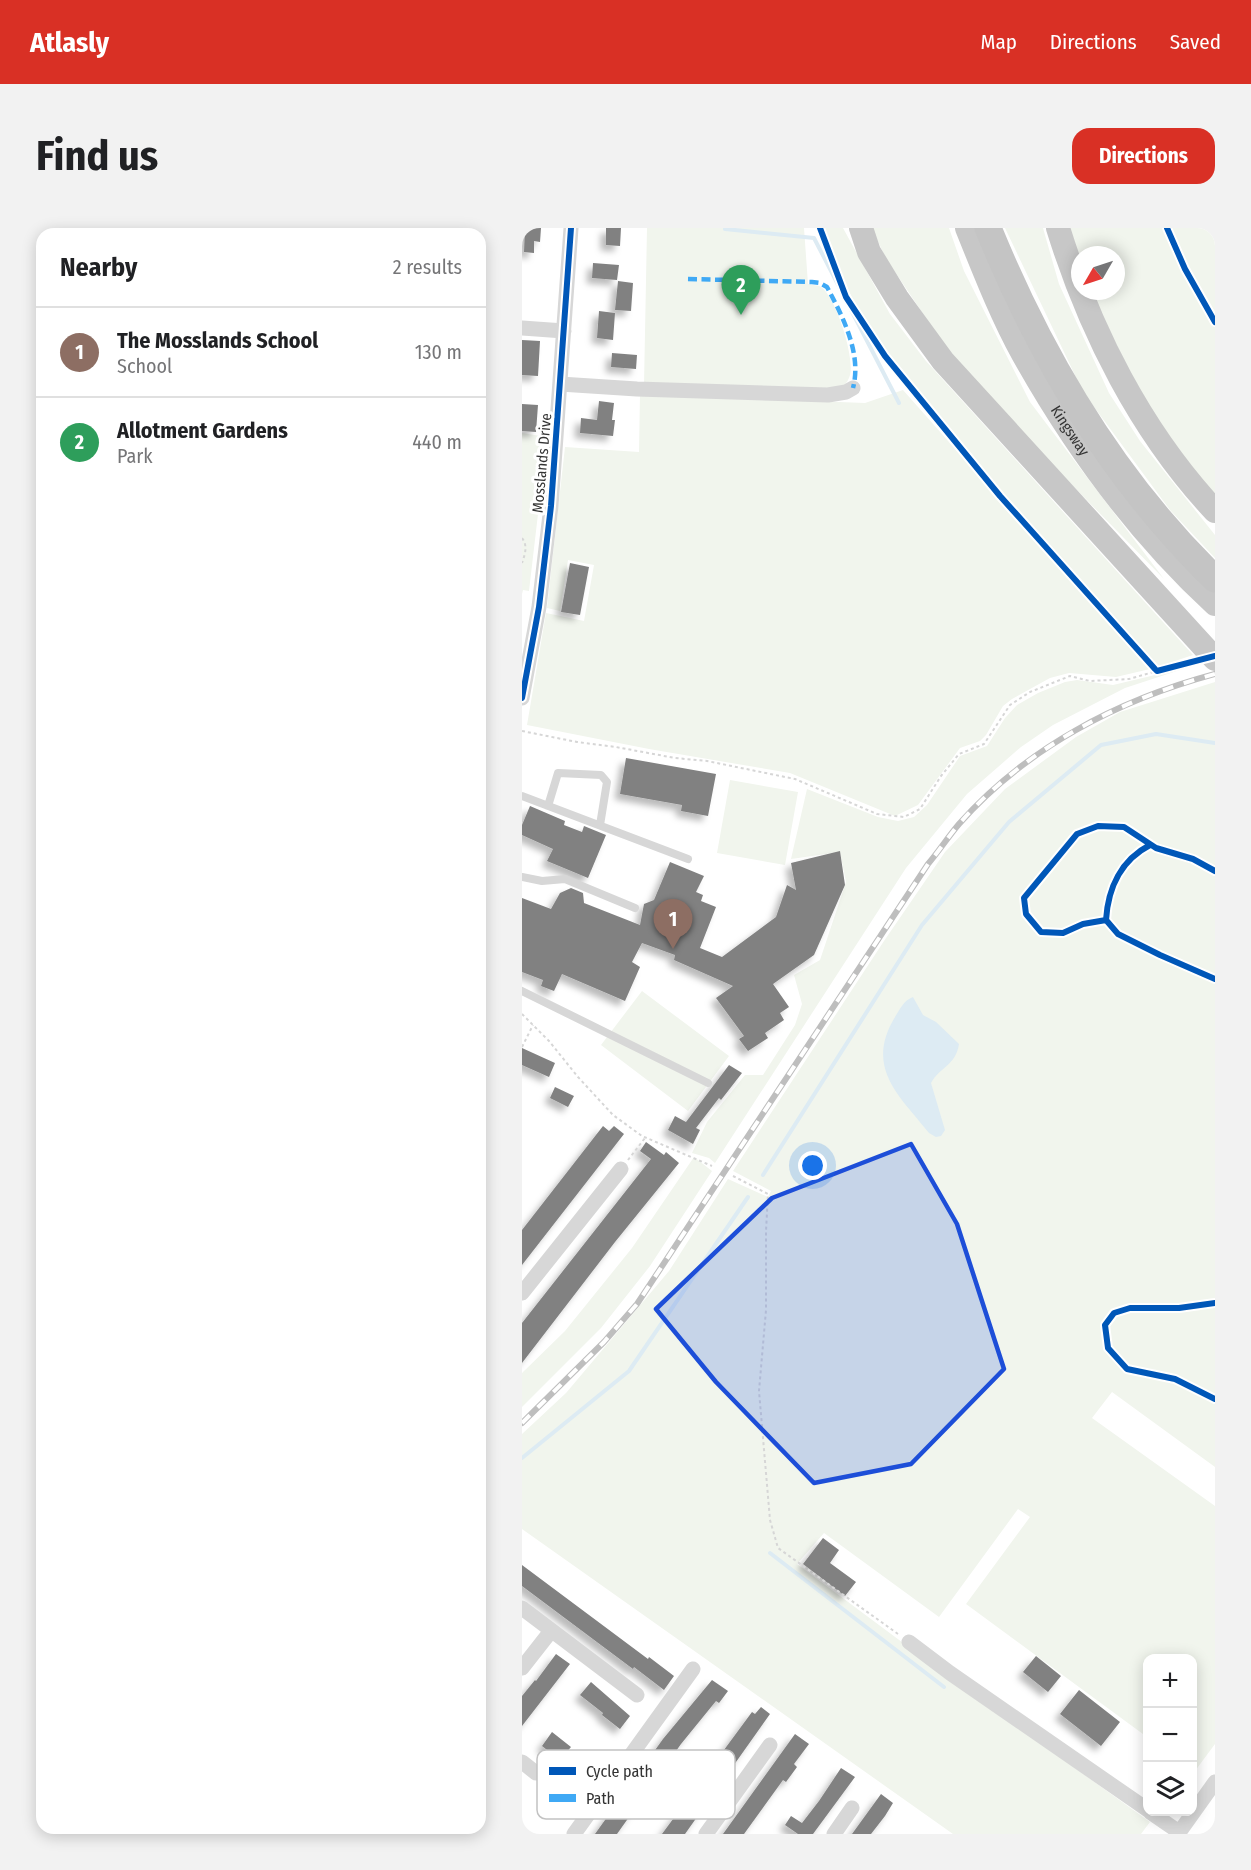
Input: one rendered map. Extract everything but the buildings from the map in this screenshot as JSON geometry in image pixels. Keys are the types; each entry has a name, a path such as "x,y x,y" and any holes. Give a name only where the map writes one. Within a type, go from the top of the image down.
{"highway":[{"path":"859,228 869,252 897,298 943,361 1215,659"},
{"name":"Kingsway","path":"968,228 991,288 1022,353 1063,420 1105,480 1150,536 1193,584 1215,604"},
{"path":"988,228 1013,287 1045,351 1077,405 1124,474 1162,523 1215,579"},
{"path":"1058,228 1081,295 1116,371 1174,461 1215,512"}],"street":[{"name":"Mosslands Drive","path":"522,698 539,607 550,517 571,228"},
{"path":"522,328 564,331"},
{"path":"560,384 637,389 828,395 846,392 853,388"},
{"path":"522,1293 621,1169"},
{"path":"522,1608 637,1695"},
{"path":"522,1668 551,1631"},
{"path":"909,1642 1143,1807"},
{"path":"635,1750 693,1669"},
{"path":"735,1794 770,1745"},
{"path":"522,1762 536,1773"},
{"path":"1156,1816 1179,1833 1215,1782"},
{"path":"834,1834 852,1808"},
{"path":"574,1834 585,1819"},
{"path":"706,1834 717,1819"}],"lane":[{"path":"548,806 558,773 601,775 607,782 600,825"},
{"path":"522,796 688,859"},
{"path":"522,877 542,880 565,879 635,908"},
{"path":"522,991 708,1083"}],"path":[{"path":"522,538 526,550 522,563"},
{"path":"522,731 675,758 707,761 795,779 877,814 904,817 920,809 941,776 959,754 984,744 1010,705 1030,692 1070,676 1090,681 1129,679 1169,668"},
{"path":"522,1014 613,1115 645,1137 712,1166"},
{"path":"522,1047 533,1024"},
{"path":"621,1169 645,1137"},
{"path":"733,1176 768,1194 766,1310 759,1391 770,1520 778,1548 909,1642"}],"highlighted area":[{"path":"911,1144 957,1224 1004,1369 911,1464 814,1483 716,1382 656,1309 772,1198"}],"shaded area":[{"path":"647,228 804,228 808,284 820,286 827,293 838,315 847,342 851,367 846,383 839,389 644,385"},
{"path":"823,228 843,228 890,314 926,361 1193,655 1157,667 907,388 854,303"},
{"path":"872,228 949,228 964,271 1030,402 1164,579 1031,443 946,348 885,257"},
{"path":"1005,228 1043,228 1059,284 1109,393 1140,441 1215,535 1215,558 1170,510 1083,392"},
{"path":"1069,228 1165,228 1205,312 1215,327 1215,497 1151,413 1094,300 1125,300 1125,246 1075,246"},
{"path":"1171,228 1215,228 1215,317 1189,272"},
{"path":"903,390 1150,669 1116,677 1069,673 1050,678 1012,699 1003,706 980,741 960,748 918,805 895,816 790,773 527,725 546,613 584,621 594,565 568,560 560,611 547,608 565,447 639,452 640,394 865,403"},
{"path":"522,433 547,437 529,591 523,590 522,594"},
{"path":"1189,667 1125,688 1053,725 1021,747 967,794 906,868 715,1163 709,1158 692,1153 707,1122 745,1075 763,1075 795,1025 802,1004 794,975 820,960 846,882 840,852 791,859 807,789 878,817 898,821 914,817 927,805 960,756 987,746 1005,718 1017,705 1038,693 1065,682 1077,680 1113,685"},
{"path":"1215,682 1215,1467 1112,1392 1092,1418 1215,1506 1215,1744 1197,1768 1197,1654 1143,1654 1143,1734 966,1604 1030,1517 1018,1509 939,1617 824,1533 797,1564 1150,1822 1141,1834 953,1834 522,1529 522,1434 566,1393 669,1271 728,1179 768,1197 771,1191 733,1171 945,852 1005,789 1076,737 1120,712"},
{"path":"730,780 798,792 785,865 717,853"},
{"path":"642,991 729,1056 688,1111 601,1045"},
{"path":"913,997 923,1015 936,1022 959,1044 955,1057 931,1083 945,1130 941,1136 936,1137 929,1133 897,1093 884,1066 883,1051 886,1035 901,1008 907,1000"},
{"path":"694,1157 712,1171 650,1266 601,1328 522,1407 522,1373 565,1331 632,1248"}],"waterway":[{"path":"725,229 814,238 899,403"},
{"path":"763,1175 922,925 1009,822 1101,745 1156,734 1215,743"},
{"path":"522,1458 629,1371 748,1197"},
{"path":"770,1553 944,1687"}],"railway":[{"path":"522,1423 604,1342 637,1304 928,864 959,824 1014,772 1076,730 1144,698 1215,674"}],"marked path":[{"path":"688,279 812,282 827,287 845,323 853,349 855,362 853,388"}],"cycle path":[{"path":"522,698 539,607 551,506 571,228"},
{"path":"820,228 846,297 885,356 1000,496 1155,669 1157,671 1215,656"},
{"path":"1167,228 1185,269 1215,322"},
{"path":"1215,871 1193,859 1156,848 1124,827 1098,826 1077,834 1024,898 1026,914 1041,932 1063,933 1083,924 1106,920 1118,934 1215,979"},
{"path":"1106,920 1107,908 1118,876 1131,859 1150,845"},
{"path":"1215,1303 1179,1308 1130,1308 1114,1313 1105,1325 1108,1348 1127,1369 1175,1379 1215,1399"}],"place":[{"name":"Allotment Gardens","path":"741,315"},
{"name":"The Mosslands School","path":"673,949"}]}
